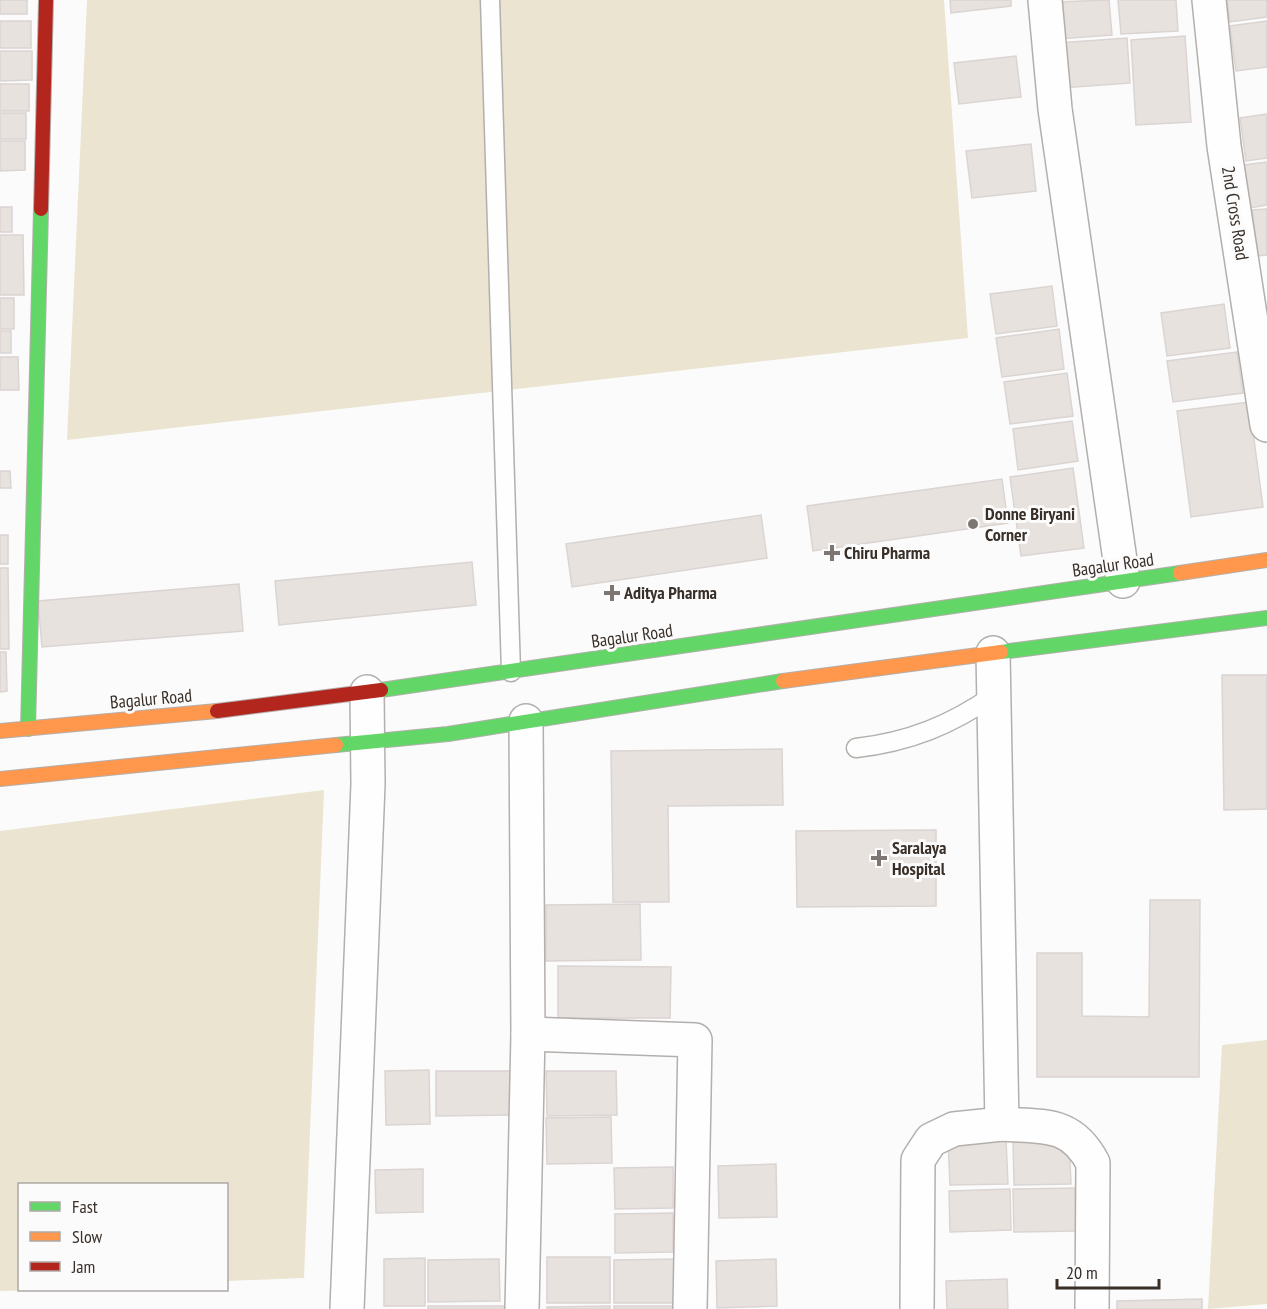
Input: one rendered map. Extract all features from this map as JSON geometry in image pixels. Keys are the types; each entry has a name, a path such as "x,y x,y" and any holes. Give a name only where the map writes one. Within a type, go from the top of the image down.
{"main road":[{"path":"28,729 45,0"},
{"name":"Bagalur Road","path":"0,731 262,707 1267,560"},
{"path":"0,779 448,734 807,677 1267,618"}],"street":[{"path":"1046,0 1055,109 1122,581"},
{"name":"2nd Cross Road","path":"1209,0 1224,146 1267,425"},
{"path":"993,653 1002,1124"},
{"path":"347,1309 368,784 367,692"},
{"path":"522,1309 528,1034 526,721"},
{"path":"528,1034 695,1040 690,1309"},
{"path":"917,1309 918,1160 931,1140 954,1129 1002,1124 1055,1127 1083,1143 1093,1163 1092,1309"}],"lane":[{"path":"490,0 511,672"},
{"path":"856,748 916,737 940,728 994,695"}],"shaded area":[{"path":"87,0 944,0 968,338 67,440"},
{"path":"324,790 304,1278 228,1281 228,1183 18,1183 18,1291 0,1291 0,831"},
{"path":"1267,1040 1267,1304 1208,1309 1222,1045"}],"building":[{"path":"0,0 27,0 27,14 0,14"},
{"path":"950,0 1011,0 1011,6 951,13"},
{"path":"1109,0 1112,35 1058,39 1055,2"},
{"path":"1118,0 1176,0 1178,31 1121,34"},
{"path":"1227,0 1267,0 1267,17 1230,22"},
{"path":"0,21 31,21 31,48 0,48"},
{"path":"1267,21 1267,67 1236,71 1230,26"},
{"path":"1185,36 1191,122 1136,125 1131,40"},
{"path":"1127,38 1130,83 1061,88 1057,43"},
{"path":"0,51 32,51 32,80 0,81"},
{"path":"1016,56 1021,97 959,104 954,63"},
{"path":"0,84 29,84 29,111 0,111"},
{"path":"0,113 26,113 26,139 0,139"},
{"path":"1267,114 1267,158 1246,161 1240,118"},
{"path":"0,141 25,141 25,170 0,171"},
{"path":"1031,144 1036,191 972,198 966,151"},
{"path":"1267,162 1267,205 1250,208 1244,165"},
{"path":"0,207 12,207 12,232 0,232"},
{"path":"1267,209 1267,255 1258,256 1252,210"},
{"path":"0,235 23,235 24,295 0,295"},
{"path":"1052,286 1057,326 996,334 990,294"},
{"path":"0,298 14,298 14,329 0,329"},
{"path":"1224,304 1230,348 1167,356 1161,313"},
{"path":"1059,329 1064,369 1002,377 996,338"},
{"path":"0,331 11,331 11,353 0,353"},
{"path":"1237,352 1243,393 1173,402 1167,361"},
{"path":"0,357 18,357 19,390 0,390"},
{"path":"1067,373 1073,416 1010,424 1004,382"},
{"path":"1249,402 1263,507 1191,517 1177,411"},
{"path":"1072,421 1078,461 1018,470 1013,429"},
{"path":"1073,468 1084,548 1021,556 1010,477"},
{"path":"0,471 10,471 11,488 0,488"},
{"path":"1002,479 1008,523 813,551 807,506"},
{"path":"761,515 767,558 572,587 566,544"},
{"path":"0,535 8,535 8,564 0,564"},
{"path":"472,562 476,605 279,625 275,581"},
{"path":"0,568 8,568 9,649 0,649"},
{"path":"239,584 243,631 42,647 38,601"},
{"path":"0,652 6,652 7,691 0,692"},
{"path":"1222,675 1267,675 1267,809 1224,810"},
{"path":"782,749 783,805 668,806 669,902 613,902 611,751"},
{"path":"936,830 936,906 797,907 796,831"},
{"path":"1150,900 1200,900 1199,1077 1037,1077 1037,953 1082,953 1082,1016 1149,1017"},
{"path":"640,904 641,960 546,961 546,905"},
{"path":"558,966 671,967 670,1018 558,1018"},
{"path":"429,1070 430,1124 386,1125 385,1071"},
{"path":"436,1071 513,1071 513,1115 436,1116"},
{"path":"546,1071 616,1071 617,1115 547,1116"},
{"path":"611,1117 612,1163 547,1164 546,1118"},
{"path":"1069,1139 1071,1184 1014,1185 1013,1141"},
{"path":"1006,1140 1008,1184 950,1185 948,1141"},
{"path":"776,1164 777,1217 719,1218 718,1166"},
{"path":"673,1167 673,1208 615,1209 614,1168"},
{"path":"423,1169 423,1212 376,1213 375,1170"},
{"path":"1075,1188 1076,1231 1014,1232 1013,1189"},
{"path":"1010,1189 1011,1230 950,1232 949,1191"},
{"path":"673,1213 673,1252 615,1253 615,1214"},
{"path":"547,1257 610,1257 610,1303 547,1303"},
{"path":"425,1258 425,1306 384,1306 384,1259"},
{"path":"499,1259 500,1301 428,1302 428,1260"},
{"path":"678,1259 679,1303 614,1303 614,1260"},
{"path":"776,1259 777,1306 717,1308 716,1261"},
{"path":"1007,1279 1008,1309 947,1309 946,1281"},
{"path":"1202,1299 1202,1309 1117,1309 1117,1301"},
{"path":"428,1306 503,1306 503,1309 428,1309"},
{"path":"610,1306 610,1309 547,1309 547,1307"},
{"path":"614,1306 678,1306 678,1309 614,1309"}],"traffic: fast":[{"path":"28,729 41,209"},
{"path":"381,690 1180,573"},
{"path":"1001,652 1267,618"},
{"path":"336,745 448,734 783,681"}],"traffic: slow":[{"path":"1180,573 1267,560"},
{"path":"783,681 1001,652"},
{"path":"0,731 217,711"},
{"path":"0,779 336,745"}],"traffic: jam":[{"path":"41,209 46,0"},
{"path":"217,711 381,690"}],"place":[{"name":"Donne Biryani Corner","path":"973,524"},
{"name":"Chiru Pharma","path":"832,553"},
{"name":"Aditya Pharma","path":"612,593"},
{"name":"Saralaya Hospital","path":"879,858"}]}
